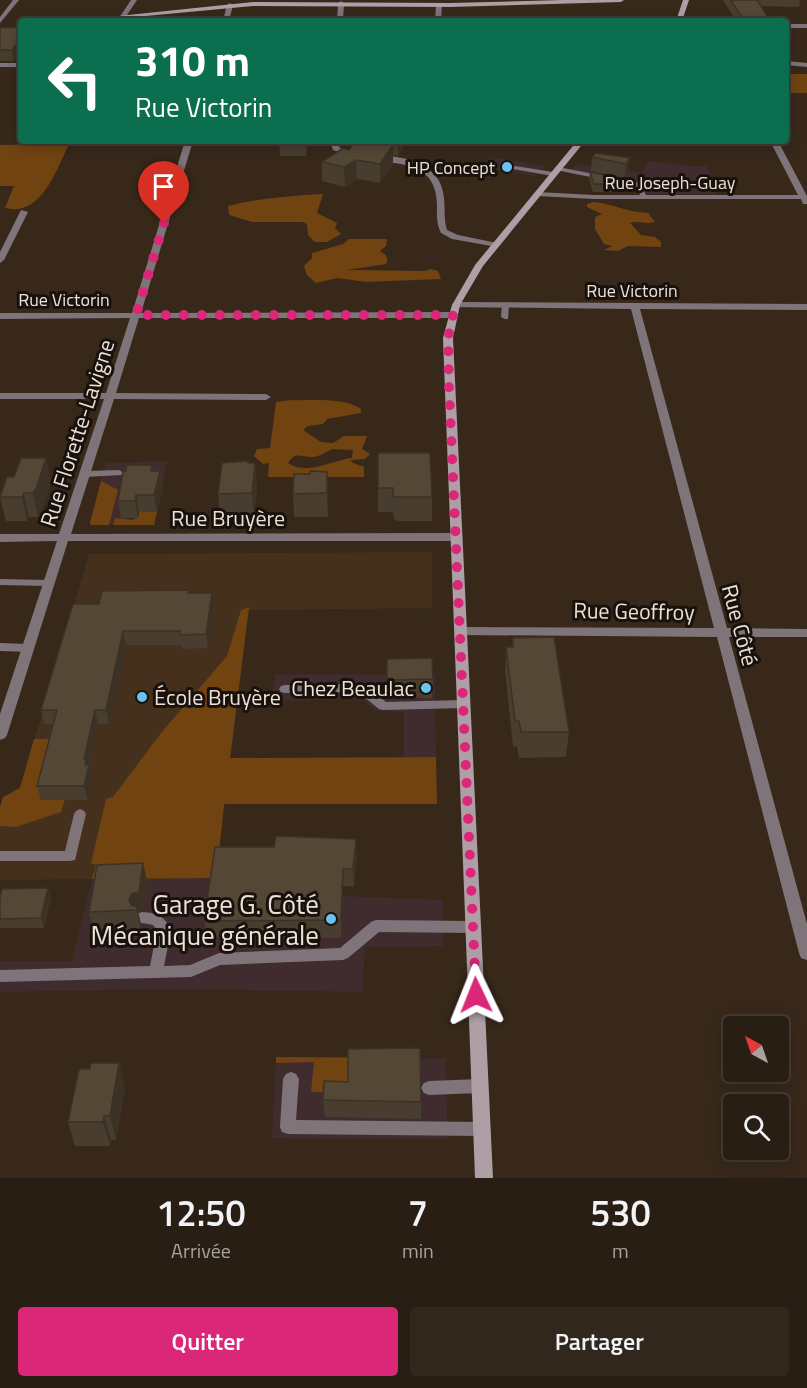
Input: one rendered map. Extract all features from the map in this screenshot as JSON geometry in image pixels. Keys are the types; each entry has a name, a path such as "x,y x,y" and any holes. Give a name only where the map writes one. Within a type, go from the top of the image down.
{"street":[{"path":"0,21 16,0"},
{"path":"122,18 134,0"},
{"path":"122,18 230,5 341,3 439,5 621,0"},
{"path":"680,18 686,0"},
{"path":"340,18 341,3"},
{"path":"227,18 230,5"},
{"path":"438,18 439,5"},
{"path":"789,26 807,26"},
{"name":"Rue Florette-Lavigne","path":"0,735 136,315 188,144"},
{"path":"335,144 336,148 347,154 400,161 428,172 439,184 441,221 444,231 455,237 494,245"},
{"path":"484,1178 448,338 454,310 469,282 494,245 578,144"},
{"path":"776,144 805,200"},
{"name":"Rue Joseph-Guay","path":"537,194 805,200"},
{"path":"0,260 24,212"},
{"name":"Rue Victorin","path":"0,316 454,310 505,306 807,307"},
{"name":"Rue Côté","path":"635,307 807,953"},
{"path":"0,396 266,397"},
{"name":"Rue Bruyère","path":"0,538 457,537"},
{"name":"Rue Geoffroy","path":"460,631 807,633"}],"lane":[{"path":"789,63 807,65"},
{"path":"0,65 18,65"},
{"path":"515,168 638,184 644,197"},
{"path":"505,306 505,317"},
{"path":"85,474 119,473"},
{"path":"0,582 48,583"},
{"path":"0,647 28,648"},
{"path":"285,689 361,688 383,706 463,704"},
{"path":"0,856 70,856 80,814"},
{"path":"142,918 156,919 162,924 164,930 156,972"},
{"path":"0,976 191,971 219,959 343,954 376,926 473,927"},
{"path":"291,1079 288,1127 334,1122 482,1129"},
{"path":"429,1088 480,1086"}],"shaded area":[{"path":"789,74 807,74 807,93 789,93"},
{"path":"69,144 53,178 38,199 18,209 5,208 14,186 0,186 0,145"},
{"path":"490,157 545,166 535,176 480,167"},
{"path":"649,161 685,166 707,166 715,194 638,194 635,186 623,182 568,173 576,164 641,173"},
{"path":"323,194 317,213 337,223 335,228 341,234 327,242 315,242 308,235 307,224 303,222 252,222 229,215 228,206 240,203"},
{"path":"594,202 648,213 655,222 630,223 641,235 655,237 661,242 661,247 628,246 618,251 604,250 612,246 604,244 595,229 595,217 602,214 587,207 587,204"},
{"path":"349,239 387,239 386,246 380,251 387,259 386,264 347,270 426,271 430,269 438,271 441,279 366,282 338,278 316,283 307,275 304,266 312,258 312,253 343,244"},
{"path":"337,401 361,409 361,413 327,419 323,424 308,426 303,430 321,442 333,443 344,436 367,436 362,449 370,454 365,459 350,460 364,467 364,477 268,477 269,463 263,464 254,456 257,449 270,448 276,402","holes":["332,449 353,450 352,458 312,468 295,467 288,463 297,456 314,457"]},
{"path":"167,461 154,525 89,524 106,463"},
{"path":"101,481 118,490 109,525 91,525 90,523"},
{"path":"139,512 157,512 154,525 113,525 115,518 132,520 138,518"},
{"name":"École Bruyère","path":"432,552 432,608 249,610 216,878 0,880 0,807 3,797 20,788 89,554"},
{"path":"249,607 230,758 436,757 437,804 224,804 216,878 92,879 96,865 91,863 106,799 113,797 161,733 227,656 241,610"},
{"path":"275,674 435,675 436,757 404,757 404,712 376,711 362,699 272,701"},
{"path":"34,739 56,739 65,799 61,812 16,827 0,826 0,807 3,797 20,788"},
{"path":"216,878 267,897 343,896 443,900 443,946 365,947 362,992 171,989 0,992 0,961 72,961 92,879"},
{"path":"276,1057 446,1058 447,1139 272,1138"},
{"path":"276,1057 417,1058 349,1092 311,1092 314,1062 276,1063"}],"building":[{"path":"731,0 757,0 768,18 742,18"},
{"path":"18,27 18,42 12,50 0,50 0,28"},
{"path":"353,144 393,145 380,164 356,160 344,167 322,162 343,148 349,150"},
{"path":"596,153 630,158 626,164 592,157"},
{"path":"590,172 620,178 616,180 617,184 594,184"},
{"path":"378,453 430,453 432,497 398,497 393,496 393,488 378,488"},
{"path":"21,458 46,458 36,489 33,493 24,493 22,497 0,497 7,477 14,477"},
{"path":"248,461 248,463 255,463 252,493 218,494 222,463"},
{"path":"127,465 152,465 151,471 160,471 154,495 136,495 135,501 118,501 123,471 126,471"},
{"path":"310,471 327,472 327,493 293,494 294,474 310,474"},
{"path":"189,590 188,593 212,593 206,634 180,635 180,631 123,631 106,710 95,710 84,759 86,759 85,765 89,765 84,786 37,786 57,710 41,710 73,604 99,604 102,591"},
{"path":"554,637 569,732 521,732 519,721 515,721 506,647 513,647 513,638"},
{"path":"432,658 433,679 387,680 387,659"},
{"path":"276,836 356,839 353,869 343,869 341,920 204,921 215,847 274,847"},
{"path":"143,863 139,892 132,894 129,899 131,905 137,907 137,910 89,912 97,865"},
{"path":"48,888 41,918 0,919 2,889"},
{"path":"420,1048 421,1102 323,1100 324,1081 348,1082 348,1049"},
{"path":"91,1063 119,1063 110,1116 104,1116 103,1122 68,1122 79,1069 90,1069"}],"place":[{"name":"HP Concept","path":"507,167"},
{"name":"Chez Beaulac","path":"426,688"},
{"name":"École Bruyère","path":"142,697"},
{"name":"Garage G. Côté Mécanique générale","path":"331,919"}],"route":[{"path":"164,223 136,315 453,315 448,338 450,426 458,551 476,995"}]}
